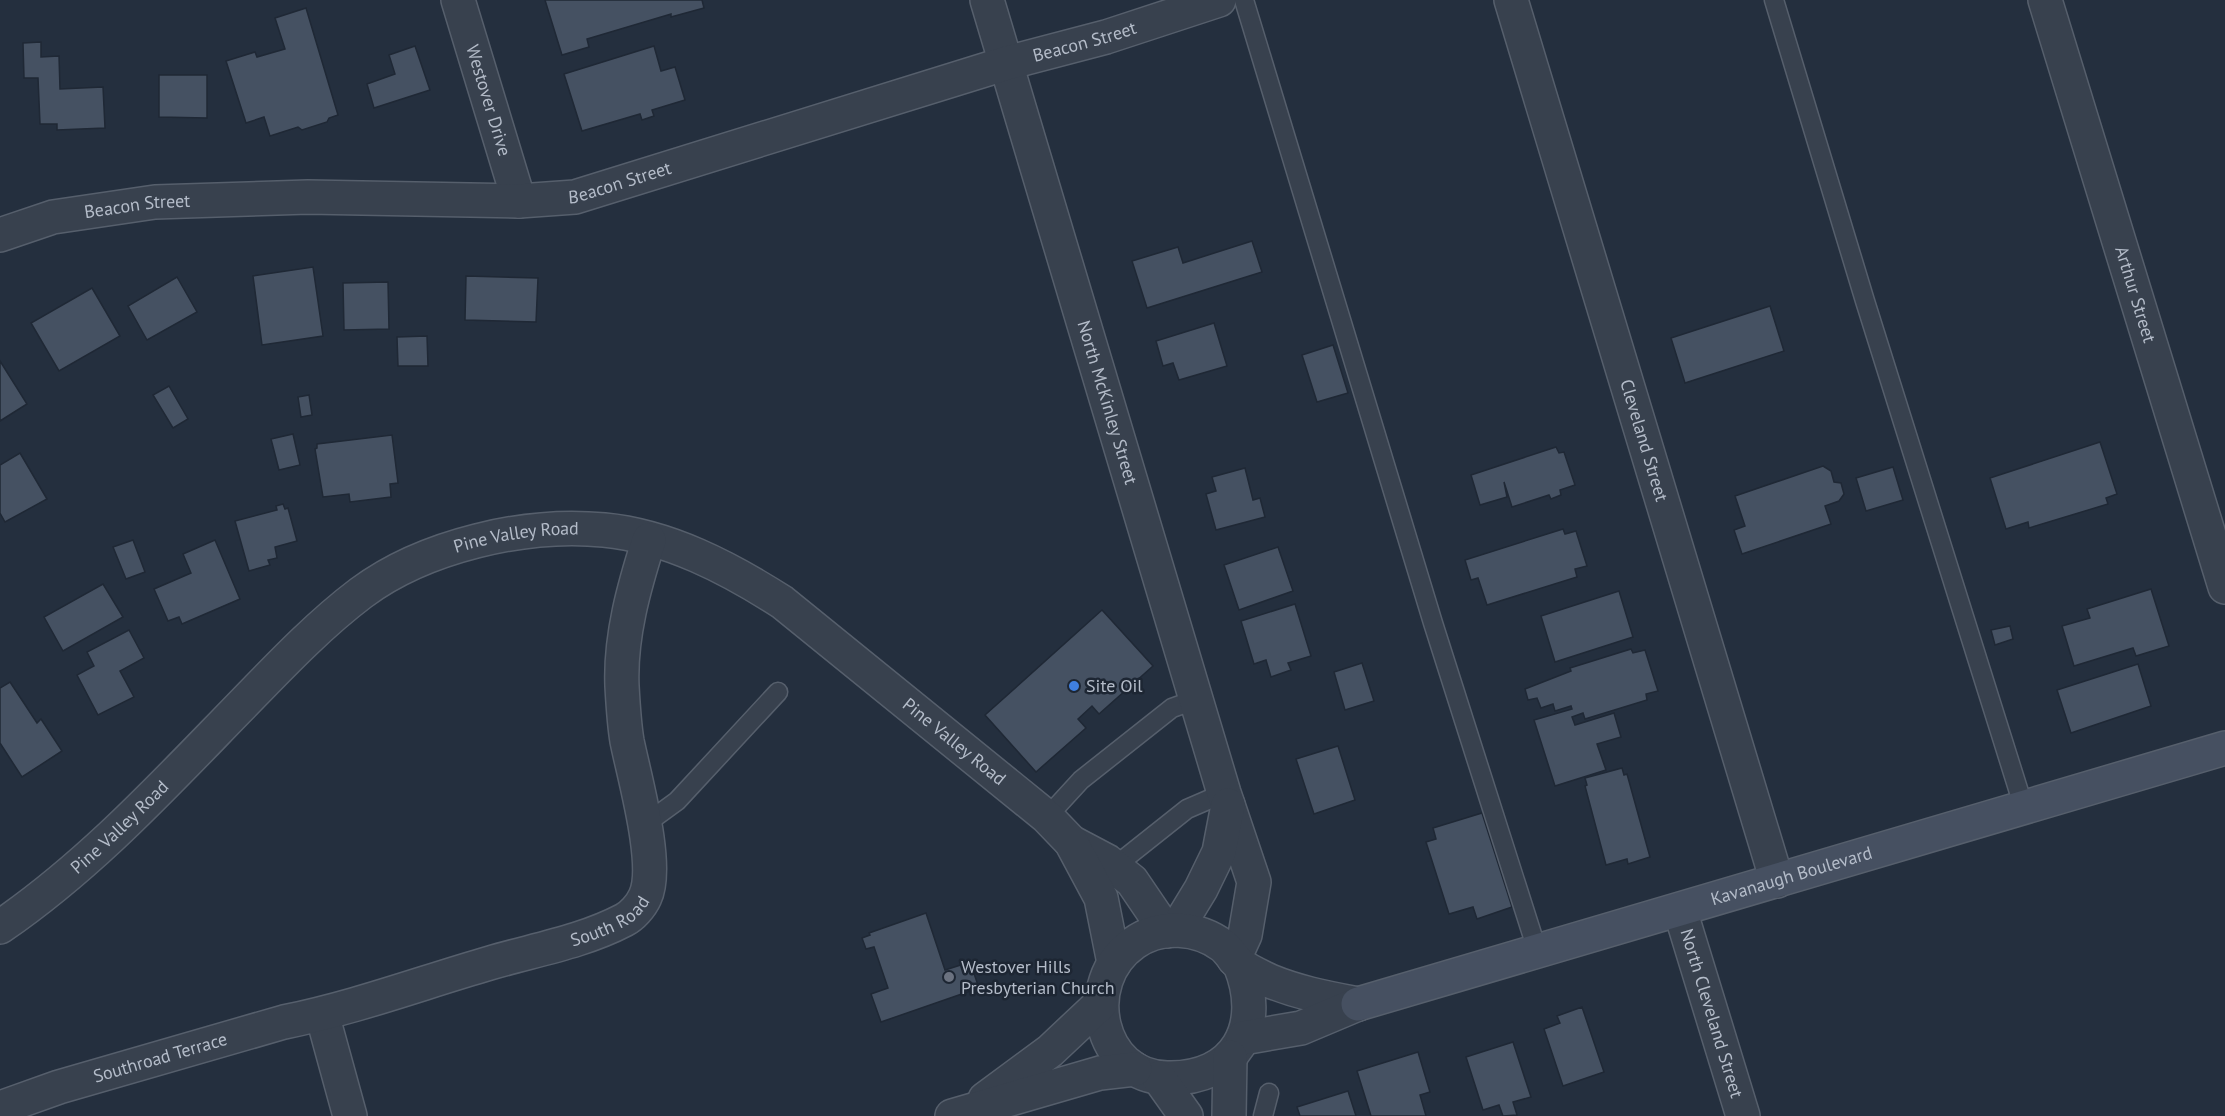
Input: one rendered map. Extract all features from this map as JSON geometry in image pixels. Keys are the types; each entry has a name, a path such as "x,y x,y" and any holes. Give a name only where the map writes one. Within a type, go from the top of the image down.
{"street":[{"name":"Westover Drive","path":"458,0 519,201"},
{"name":"North McKinley Street","path":"987,0 1226,799 1254,882 1245,935 1237,962"},
{"name":"Beacon Street","path":"0,235 53,216 154,202 308,197 556,200 594,192 1007,63 1106,37 1219,0"},
{"name":"Cleveland Street","path":"1511,0 1777,882"},
{"name":"Arthur Street","path":"2045,0 2225,587"},
{"name":"Pine Valley Road","path":"0,927 125,825 324,624 362,592 405,567 452,548 501,536 552,530 604,530 649,540 692,554 739,574 782,602 1047,817 1071,842"},
{"name":"South Road","path":"322,1014 489,963 571,942 623,921 632,915 645,897 648,844 626,737 622,684 625,636 633,589 649,540"},
{"name":"Kavanaugh Boulevard","path":"1358,1004 1538,953 2225,748"},
{"path":"1171,930 1201,889 1219,852 1226,799"},
{"path":"1071,842 1114,867 1132,881 1171,930"},
{"path":"1071,842 1101,897 1113,963"},
{"name":"North Cleveland Street","path":"1680,910 1743,1116"},
{"path":"1186,1116 1147,1073 1116,1051 1108,1037 1100,1004 1105,978 1113,963 1135,942 1156,932 1171,930 1203,935 1224,947 1237,962 1249,987 1251,1010 1236,1047 1229,1116"},
{"path":"1237,962 1302,994 1358,1004"},
{"path":"958,1114 1050,1052 1100,1004"},
{"path":"958,1114 1100,1074 1147,1073 1185,1079 1209,1072 1236,1047 1301,1028 1358,1004"},
{"path":"322,1014 350,1116"},
{"name":"Southroad Terrace","path":"0,1108 59,1087 273,1025 322,1014"}],"lane":[{"path":"1244,0 1433,623 1538,953"},
{"path":"1774,0 1864,301 2024,808"},
{"path":"644,825 677,801 778,692"},
{"path":"1047,817 1081,780 1172,708 1197,699"},
{"path":"1114,867 1187,809 1226,799"},
{"path":"1263,1116 1269,1093"}],"building":[{"path":"545,0 702,0 704,8 671,17 671,14 587,39 589,47 562,55"},
{"path":"306,8 338,115 329,118 327,122 302,130 298,127 270,136 264,117 246,123 226,61 255,52 257,57 285,49 275,18"},
{"path":"41,42 41,57 59,56 60,89 103,87 105,128 57,130 57,124 40,124 38,78 24,78 23,43"},
{"path":"415,46 430,90 374,108 367,84 395,74 389,55"},
{"path":"654,46 661,71 675,67 685,100 652,110 654,116 642,120 640,114 582,131 564,74"},
{"path":"159,75 207,75 207,118 159,117"},
{"path":"1252,241 1262,272 1147,308 1132,261 1178,247 1183,263"},
{"path":"313,267 323,336 262,345 253,276"},
{"path":"466,276 538,278 536,322 465,320"},
{"path":"177,277 197,312 147,340 128,306"},
{"path":"388,282 389,329 344,330 343,283"},
{"path":"92,288 120,336 59,371 31,323"},
{"path":"1770,306 1784,351 1685,383 1671,338"},
{"path":"1214,323 1227,366 1179,380 1173,363 1163,366 1156,341"},
{"path":"427,336 428,366 398,366 397,337"},
{"path":"1333,345 1348,393 1317,402 1302,355"},
{"path":"0,361 27,404 0,421"},
{"path":"169,386 188,419 173,428 153,395"},
{"path":"309,395 312,415 301,417 298,397"},
{"path":"293,434 300,465 279,470 271,439"},
{"path":"392,435 398,483 390,484 391,497 350,502 349,494 323,497 315,449 317,444"},
{"path":"2100,442 2117,494 2106,498 2108,504 2029,528 2028,522 2006,529 1990,478"},
{"path":"1556,447 1559,453 1564,452 1575,485 1560,490 1561,495 1551,499 1549,495 1512,507 1504,482 1507,497 1480,505 1471,475"},
{"path":"20,453 47,499 5,522 0,513 0,465"},
{"path":"1823,466 1831,471 1834,482 1841,483 1844,494 1839,501 1825,506 1831,524 1742,554 1734,530 1745,526 1735,496"},
{"path":"1893,467 1903,500 1866,511 1856,478"},
{"path":"1245,468 1253,500 1260,498 1265,517 1216,530 1206,494 1216,491 1212,477"},
{"path":"283,504 285,509 288,508 297,541 275,547 277,558 268,560 270,565 249,571 235,521 277,510 276,506"},
{"path":"1563,529 1565,534 1576,531 1587,566 1575,569 1577,577 1487,605 1478,578 1471,580 1465,560"},
{"path":"133,540 145,572 126,579 113,547"},
{"path":"215,540 240,599 182,624 179,617 168,621 154,589 191,573 183,554"},
{"path":"1278,547 1293,591 1239,610 1224,565"},
{"path":"103,584 123,617 63,651 44,617"},
{"path":"2151,589 2169,646 2136,656 2133,648 2074,666 2062,626 2090,618 2087,609"},
{"path":"1619,591 1633,637 1555,662 1541,616"},
{"path":"1295,604 1311,656 1288,663 1291,670 1271,677 1266,660 1254,664 1241,621"},
{"name":"Site Oil","path":"1102,610 1153,666 1099,714 1092,706 1078,719 1086,728 1036,772 985,715"},
{"path":"2010,626 2013,639 1995,645 1991,630"},
{"path":"129,630 144,658 120,671 134,697 98,715 77,675 94,666 87,652"},
{"path":"1631,649 1633,653 1645,650 1658,691 1646,694 1647,700 1585,719 1583,713 1572,717 1575,725 1614,713 1621,737 1597,744 1606,770 1555,786 1534,720 1572,709 1571,706 1555,711 1553,704 1541,708 1537,698 1528,700 1525,689 1571,671 1570,668"},
{"path":"1362,663 1374,701 1345,710 1334,672"},
{"path":"2138,664 2151,706 2071,733 2057,690"},
{"path":"10,682 37,723 41,719 62,751 22,777 0,743 0,688"},
{"path":"1338,746 1355,800 1314,814 1296,759"},
{"path":"1622,768 1624,775 1627,774 1650,857 1628,864 1627,859 1606,865 1585,786 1587,785 1585,778"},
{"path":"1482,813 1512,907 1477,919 1473,907 1449,914 1426,842 1436,839 1433,828"},
{"path":"926,913 945,970 970,962 979,988 881,1022 871,994 888,988 874,947 866,949 862,938 870,935 869,933"},
{"path":"1582,1007 1604,1072 1563,1086 1544,1029 1560,1023 1557,1016"},
{"path":"1513,1042 1531,1097 1513,1102 1517,1115 1503,1116 1499,1105 1483,1110 1466,1057"},
{"path":"1418,1052 1430,1092 1420,1095 1426,1116 1371,1116 1357,1071"},
{"path":"1348,1091 1356,1116 1300,1116 1297,1107"}],"place":[{"name":"Site Oil","path":"1074,686"},
{"name":"Westover Hills Presbyterian Church","path":"949,977"}]}
